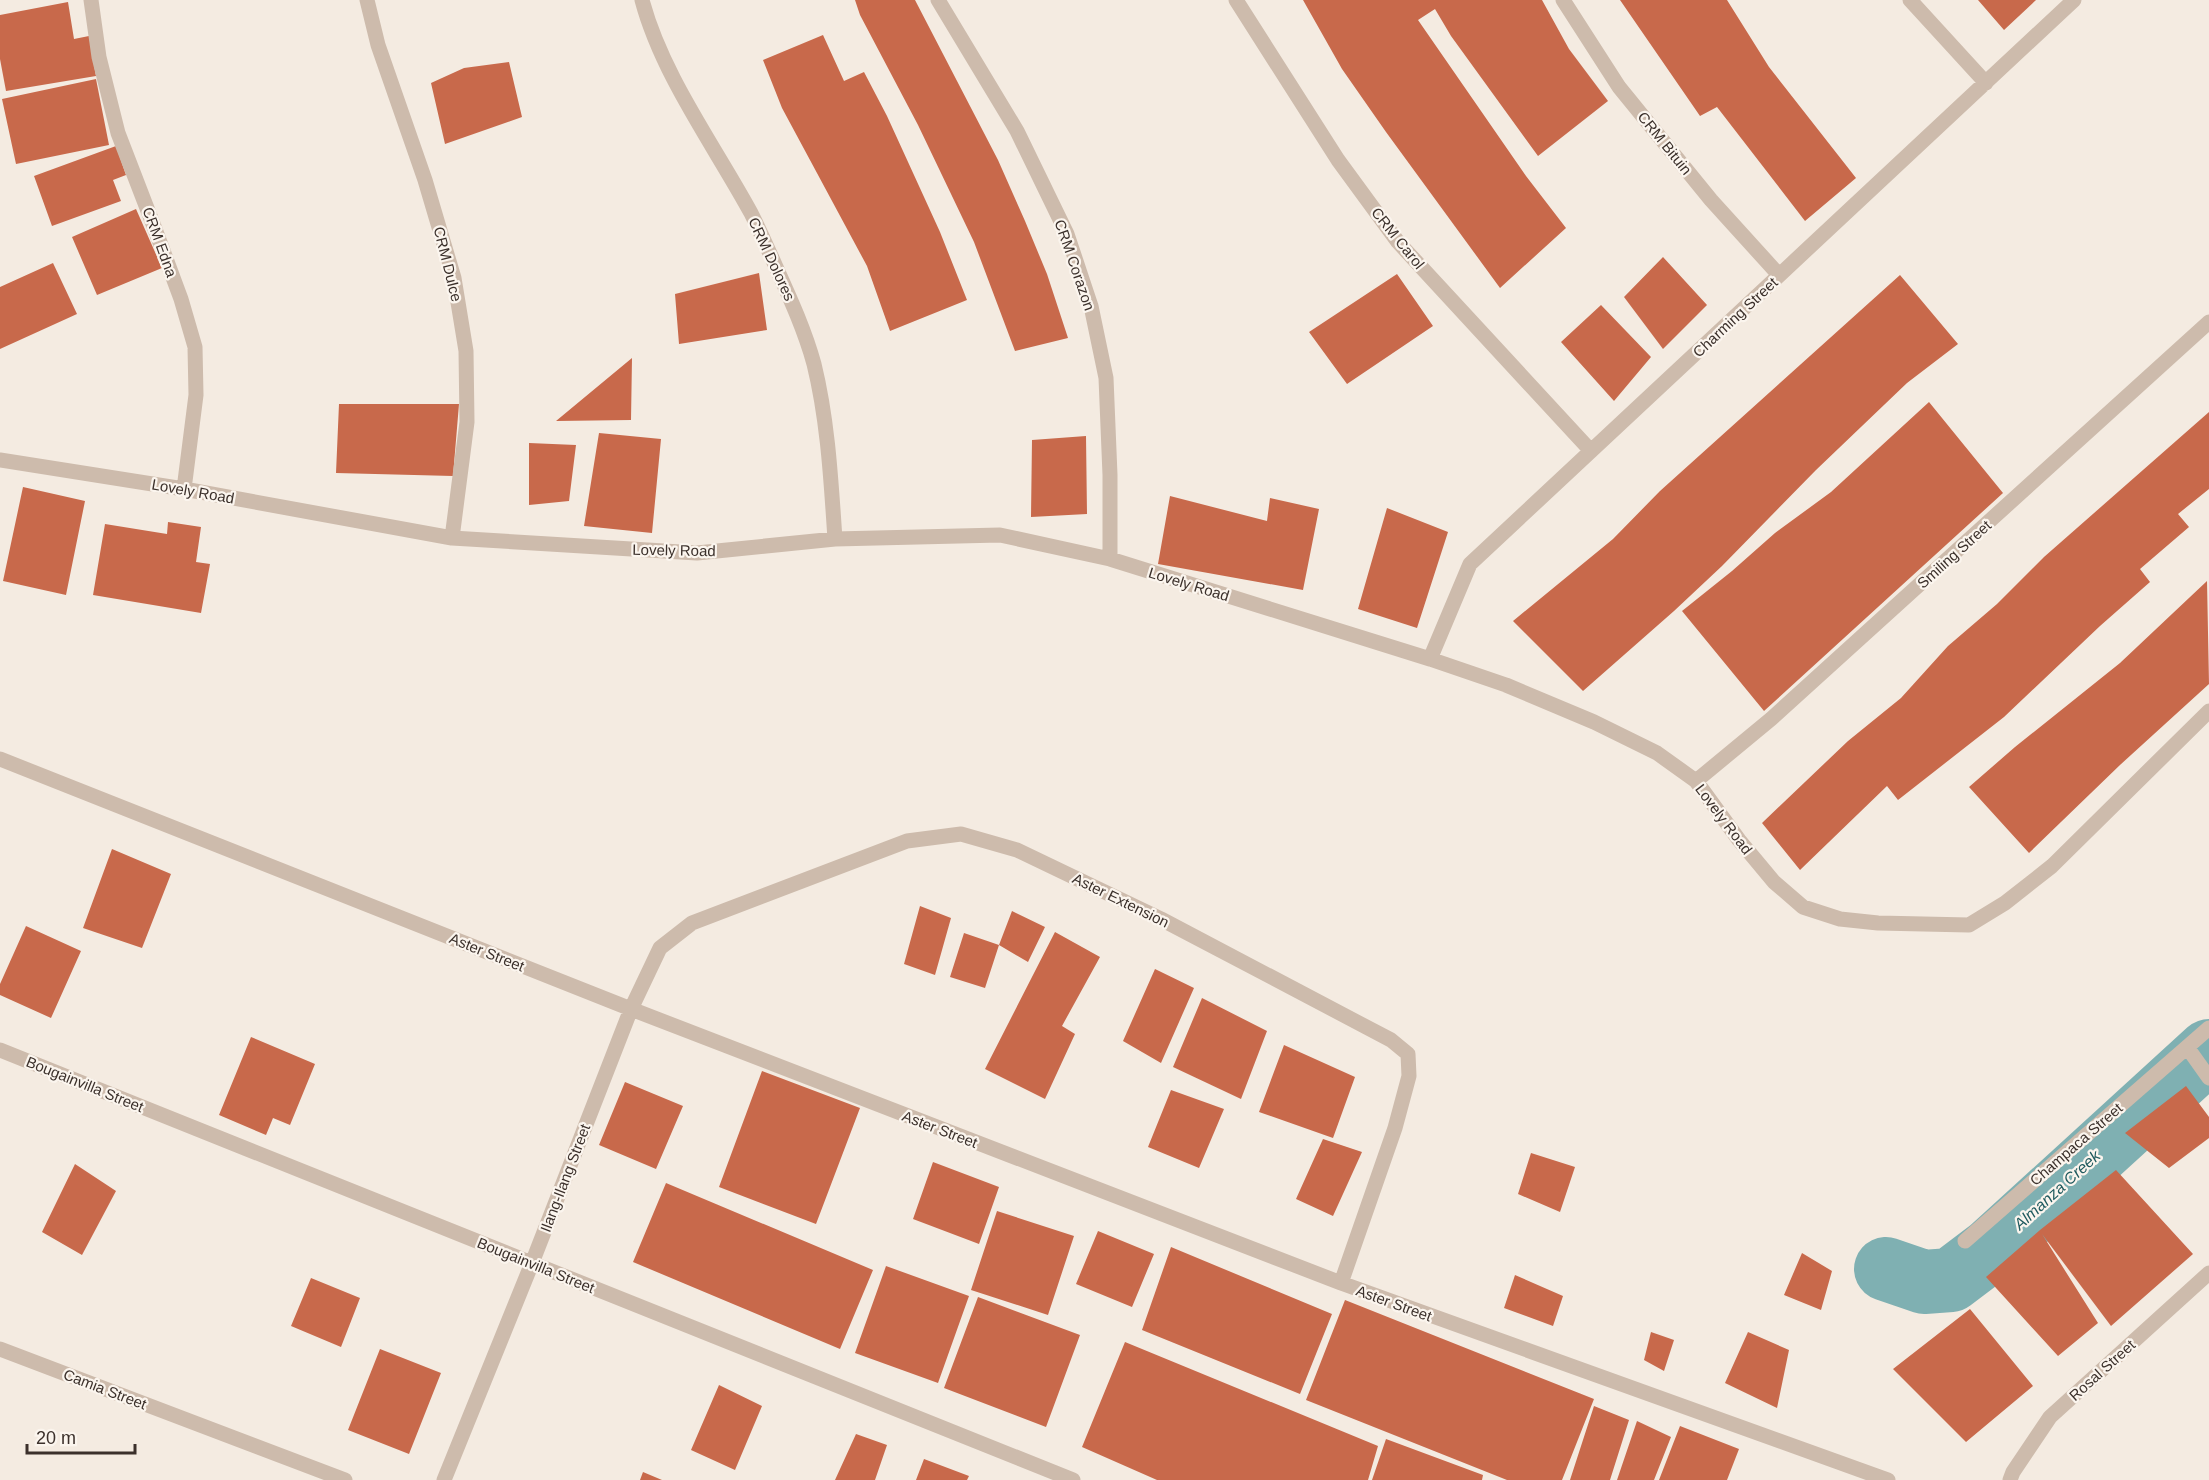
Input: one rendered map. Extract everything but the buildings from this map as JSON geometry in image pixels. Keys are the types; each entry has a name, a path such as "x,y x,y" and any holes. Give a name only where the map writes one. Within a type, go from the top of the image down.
{"street":[{"name":"CRM Edna","path":"91,0 99,57 118,133 181,299 195,347 196,395 184,489"},
{"name":"CRM Dulce","path":"367,0 378,45 425,180 454,278 466,351 467,422 452,538"},
{"name":"CRM Dolores","path":"642,0 652,33 680,88 752,215 800,324 813,362 824,415 836,539"},
{"name":"CRM Corazon","path":"938,0 1017,131 1067,234 1091,306 1106,378 1110,475 1110,559"},
{"name":"CRM Carol","path":"1236,0 1338,160 1398,242 1591,451"},
{"name":"CRM Bituin","path":"1563,0 1619,87 1711,200 1779,275"},
{"path":"1910,0 1986,82"},
{"name":"Charming Street","path":"1430,659 1470,564 2074,0"},
{"name":"Smiling Street","path":"1696,781 1771,719 2209,322"},
{"name":"Lovely Road","path":"0,460 184,489 452,538 698,553 836,539 1000,535 1110,559 1506,685 1594,722 1657,753 1696,781 1739,840 1774,882 1803,907 1840,920 1969,925 2005,903 2052,866 2209,711"},
{"name":"Aster Street","path":"0,759 631,1009 1341,1283 1888,1480"},
{"name":"Aster Extension","path":"631,1009 660,948 692,922 907,841 961,834 1017,850 1161,919 1391,1040 1408,1054 1409,1076 1395,1128 1341,1283"},
{"name":"Ilang-Ilang Street","path":"444,1480 631,1009"},
{"name":"Champaca Street","path":"1965,1241 2209,1028"},
{"path":"2187,1047 2209,1078"},
{"name":"Bougainvilla Street","path":"0,1050 1073,1480"},
{"name":"Rosal Street","path":"2010,1480 2050,1417 2209,1273"},
{"name":"Camia Street","path":"0,1349 345,1480"}],"waterway":[{"name":"Almanza Creek","path":"1886,1269 1924,1282 1951,1280 1992,1249 2209,1051"}]}
